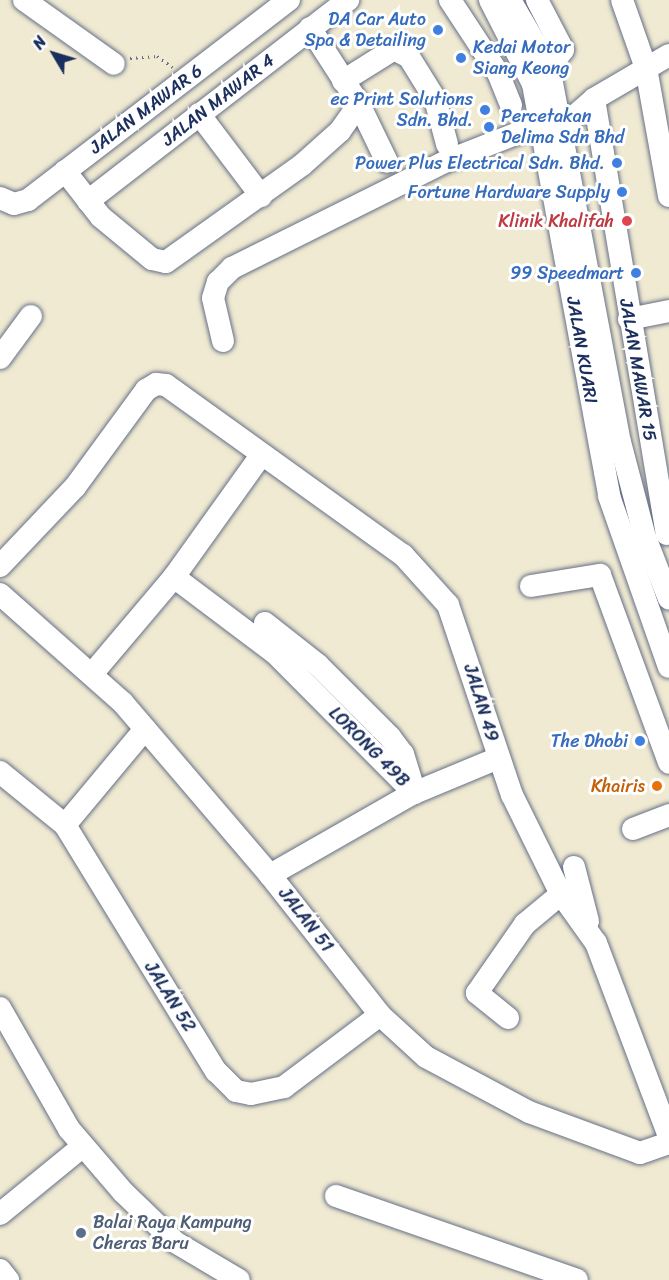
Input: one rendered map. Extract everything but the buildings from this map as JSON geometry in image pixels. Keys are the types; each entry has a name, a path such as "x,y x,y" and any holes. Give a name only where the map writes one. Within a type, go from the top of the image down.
{"street":[{"path":"24,0 114,64"},
{"name":"JALAN MAWAR 6","path":"0,198 14,204 28,200 289,0"},
{"name":"JALAN MAWAR 4","path":"88,201 348,0"},
{"path":"450,0 509,100 533,84"},
{"name":"JALAN KUARI","path":"490,0 533,84 551,126 620,442 645,537 662,565 669,599"},
{"name":"JALAN KUARI","path":"510,0 549,67 555,91 551,126 609,496 669,667"},
{"path":"537,0 563,50 549,67"},
{"path":"622,0 646,68 669,196"},
{"path":"310,28 358,104 387,162"},
{"path":"344,81 394,49 409,57 435,99 447,144"},
{"path":"223,341 213,298 218,282 232,268 447,161 551,126 669,55"},
{"path":"555,91 594,99"},
{"name":"JALAN MAWAR 15","path":"594,99 629,319 668,534"},
{"path":"65,171 88,201 152,259 166,262 261,196 340,131 358,104"},
{"path":"199,114 261,196"},
{"path":"629,319 669,311"},
{"path":"0,357 31,316"},
{"name":"JALAN 49","path":"0,566 75,487 153,385 166,385 260,457 403,555 435,585 457,628 498,758 561,894 596,943 669,1136"},
{"path":"92,674 174,577 260,457"},
{"path":"645,537 668,534"},
{"path":"531,586 600,575 669,763"},
{"name":"LORONG 49B","path":"174,577 276,654 414,793"},
{"name":"JALAN 51","path":"0,594 92,674 145,729 270,875 380,1015 426,1057 529,1112 640,1153 669,1143"},
{"name":"LORONG 49B","path":"265,623 318,665 390,737 403,754 414,793"},
{"path":"65,825 145,729"},
{"path":"270,875 414,793 498,758"},
{"name":"JALAN 52","path":"0,772 65,825 216,1071 236,1091 251,1094 284,1087 380,1015"},
{"path":"633,829 669,815"},
{"path":"574,867 596,943"},
{"path":"508,1018 477,993 525,924 561,894"},
{"path":"0,1008 30,1066 83,1146 176,1242 239,1280"},
{"path":"0,1214 83,1146"},
{"path":"336,1196 577,1280"},
{"path":"0,1270 8,1280"}],"path":[{"path":"114,64 137,55 157,56 189,77"}],"place":[{"name":"DA Car Auto Spa & Detailing","path":"438,30"},
{"name":"Kedai Motor Siang Keong","path":"461,58"},
{"name":"ec Print Solutions Sdn. Bhd.","path":"485,110"},
{"name":"Percetakan Delima Sdn Bhd","path":"489,127"},
{"name":"Power Plus Electrical Sdn. Bhd.","path":"617,163"},
{"name":"Fortune Hardware Supply","path":"622,192"},
{"name":"Klinik Khalifah","path":"627,221"},
{"name":"99 Speedmart","path":"636,273"},
{"name":"The Dhobi","path":"640,741"},
{"name":"Khairis","path":"657,786"},
{"name":"Balai Raya Kampung Cheras Baru","path":"81,1233"}]}
